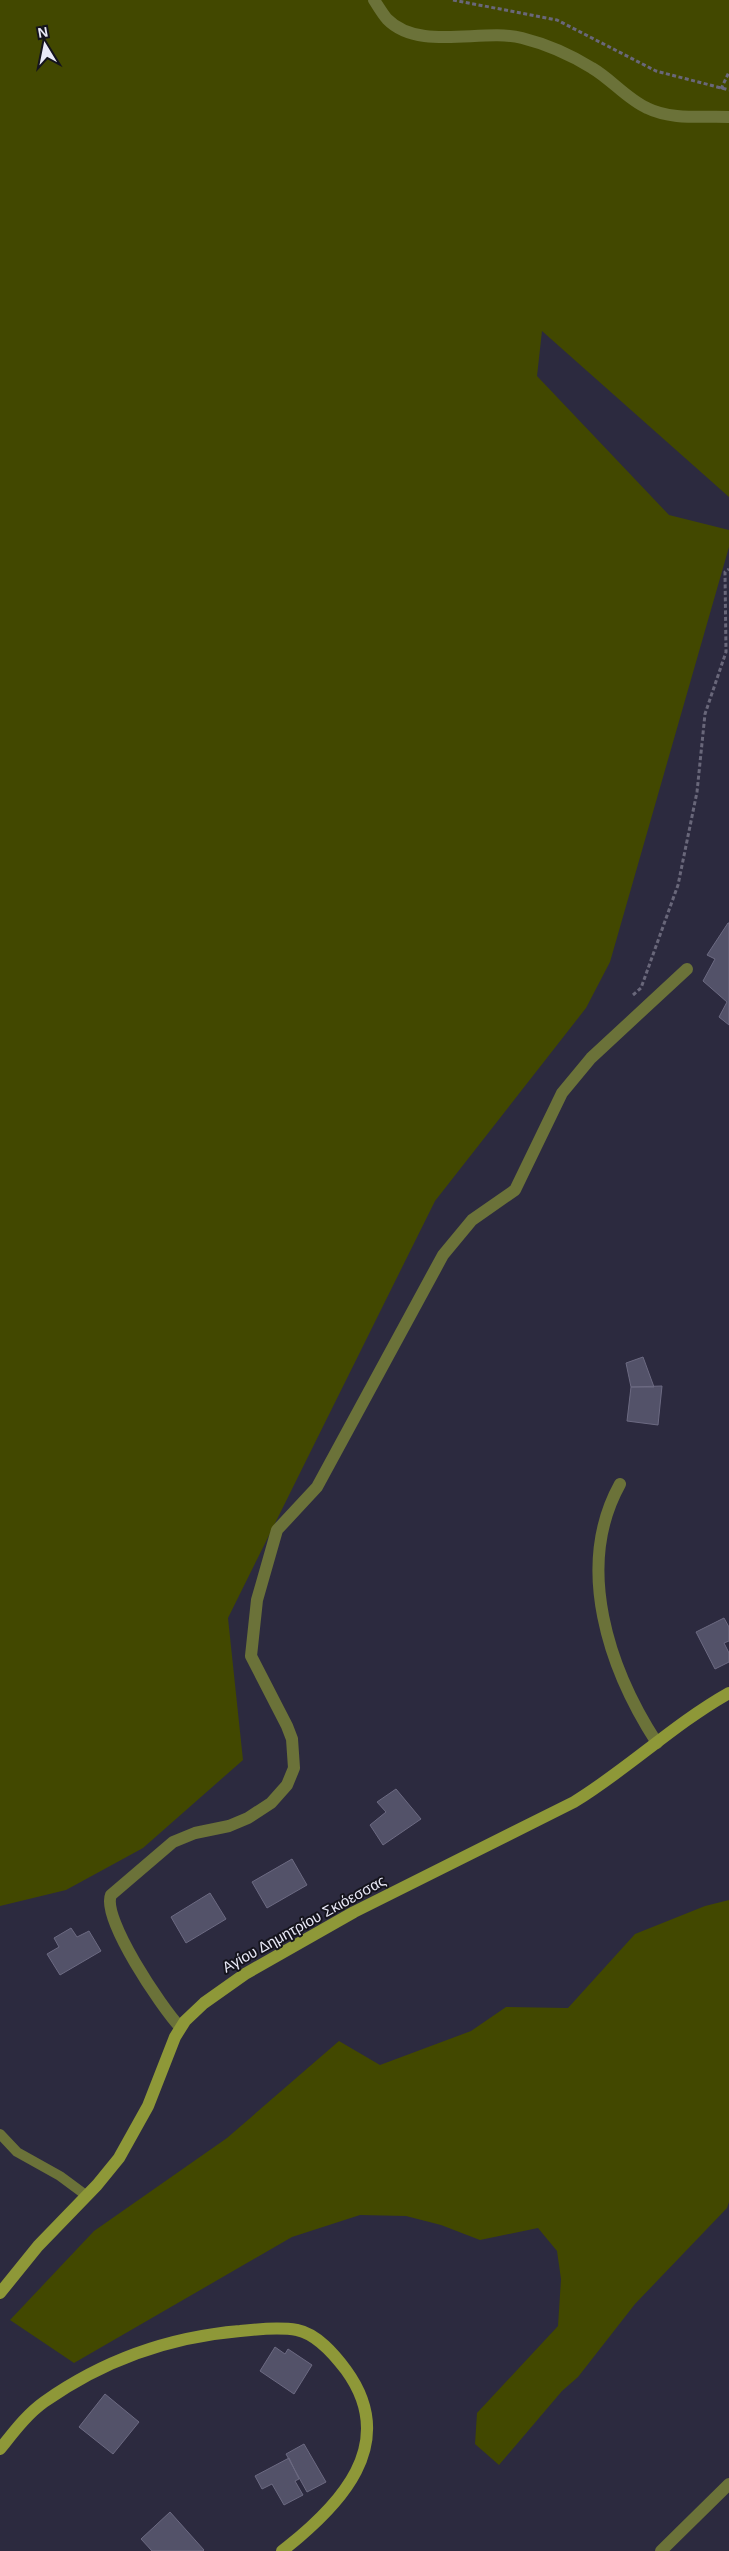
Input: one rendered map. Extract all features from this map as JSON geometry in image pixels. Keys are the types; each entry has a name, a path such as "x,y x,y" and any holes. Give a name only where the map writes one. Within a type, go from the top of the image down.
{"street":[{"path":"374,0 387,19 412,34 454,38 497,36 520,38 549,46 592,68 646,108 667,115 729,117"},
{"path":"180,2027 163,2008 138,1966 112,1913 109,1899 111,1894 168,1845 186,1836 229,1826 255,1814 271,1803 290,1778 294,1768 290,1732 251,1656 257,1600 277,1530 317,1487 443,1255 472,1220 515,1190 562,1093 590,1058 687,969"},
{"path":"620,1484 609,1508 603,1528 599,1562 600,1595 606,1628 618,1673 638,1714 657,1743"},
{"name":"Αγίου Δημητρίου Σκιόεσσας","path":"0,2293 38,2246 109,2171 132,2137 148,2106 180,2027 217,1992 261,1964 354,1912 574,1802 606,1782 691,1716 729,1693"},
{"path":"0,2449 28,2416 42,2403 99,2370 150,2347 213,2333 258,2329 297,2330 316,2338 329,2350 353,2380 366,2411 367,2441 360,2467 348,2488 317,2523 282,2551"},
{"path":"661,2551 729,2484"}],"lane":[{"path":"0,2134 17,2152 60,2176 87,2196"}],"path":[{"path":"453,0 557,20 656,71 729,90"},
{"path":"721,89 729,72"},
{"path":"628,1000 641,988 678,885 697,792 705,714 726,652 726,572 729,569"}],"green space":[{"path":"0,0 729,0 729,497 542,331 537,376 669,515 729,530 729,547 610,962 586,1008 435,1201 228,1618 243,1760 143,1848 66,1890 0,1906"},
{"path":"729,1900 729,2202 727,2208 635,2304 578,2377 562,2391 499,2465 475,2444 477,2413 558,2326 561,2279 557,2251 538,2228 480,2240 441,2225 406,2216 360,2215 292,2237 74,2363 10,2320 94,2231 227,2138 339,2041 380,2065 471,2031 506,2007 568,2008 635,1934 705,1906"}],"building":[{"path":"728,923 729,1025 719,1017 727,1002 703,981 715,959 707,955"},
{"path":"643,1357 654,1387 631,1387 626,1363"},
{"path":"662,1386 658,1425 627,1421 631,1387"},
{"path":"724,1618 729,1627 729,1641 724,1643 729,1653 729,1662 715,1669 696,1632"},
{"path":"396,1789 421,1819 383,1845 370,1825 386,1812 377,1802"},
{"path":"292,1859 307,1885 267,1908 252,1882"},
{"path":"210,1893 226,1919 186,1943 171,1917"},
{"path":"71,1928 77,1937 89,1931 101,1951 60,1975 47,1954 59,1947 54,1938"},
{"path":"275,2347 285,2354 288,2349 312,2365 294,2394 260,2371"},
{"path":"105,2394 139,2422 113,2454 79,2427"},
{"path":"304,2444 326,2482 307,2492 286,2454"},
{"path":"289,2458 299,2479 295,2481 303,2495 284,2505 272,2484 262,2489 255,2476"},
{"path":"170,2512 203,2551 152,2551 141,2539"}]}
